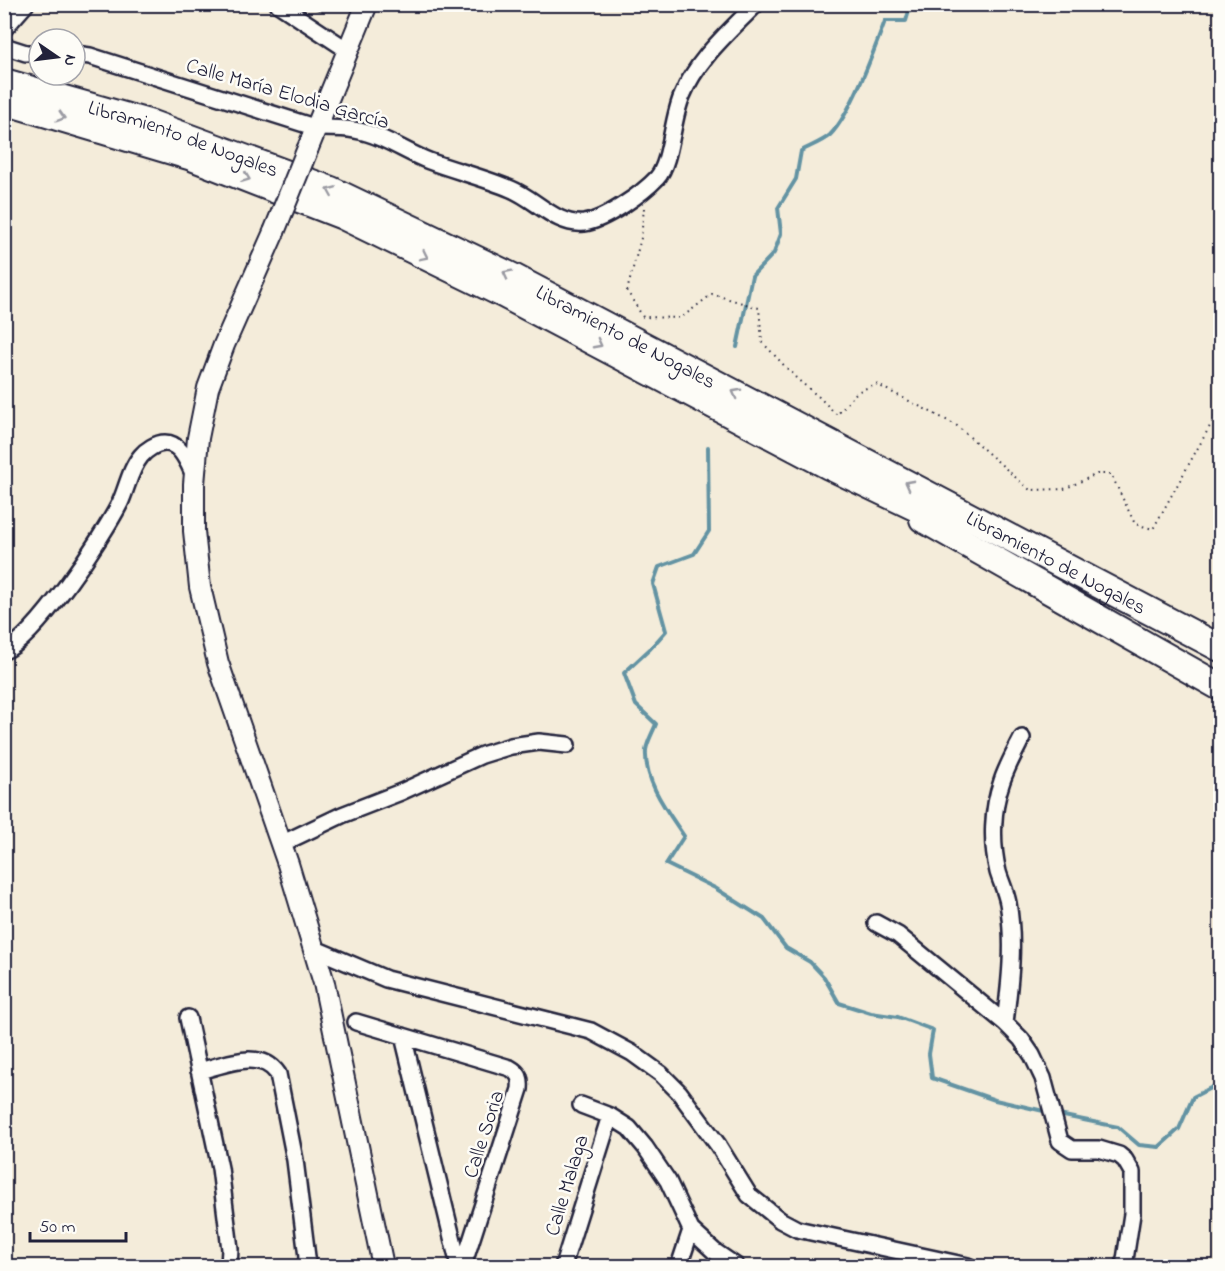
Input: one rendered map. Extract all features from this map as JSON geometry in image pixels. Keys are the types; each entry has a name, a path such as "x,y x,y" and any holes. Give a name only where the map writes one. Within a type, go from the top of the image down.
{"highway":[{"name":"Libramiento de Nogales","path":"4,82 152,124 341,195 523,282 1221,648"},
{"name":"Libramiento de Nogales","path":"4,101 189,156 343,216 503,294 829,466 1105,598 1221,659"},
{"path":"829,466 1221,673"},
{"path":"829,466 1221,687"}],"street":[{"path":"4,28 26,4"},
{"path":"278,4 349,51"},
{"path":"367,4 274,232 240,306 208,388 198,438 194,475 194,531 200,587 218,663 281,844 324,983 383,1266"},
{"name":"Calle María Elodia García","path":"87,56 317,128 339,128 367,133 427,160 514,190 558,218 584,223 595,220 630,201 646,188 665,167 674,118 692,76 719,41 756,4"},
{"path":"4,46 27,53"},
{"path":"4,651 22,640 38,622 104,534 140,457 157,444 166,443 181,451 194,475"},
{"path":"1005,1023 1011,976 1011,939 1008,902 998,872 993,843 1002,781 1022,738"},
{"path":"281,844 482,755 511,746 539,742 567,744"},
{"path":"876,923 898,935 1005,1023 1021,1039 1043,1078 1060,1141 1072,1149 1099,1149 1119,1155 1125,1160 1132,1172 1132,1214 1124,1266"},
{"path":"313,948 395,982 591,1031 632,1053 661,1074 679,1092 713,1136 749,1195 780,1220 797,1229 968,1266"},
{"path":"188,1018 220,1168 230,1249 229,1266"},
{"name":"Calle Soria","path":"356,1022 510,1068 517,1072 521,1079 520,1089 461,1266"},
{"path":"403,1036 461,1266"},
{"path":"199,1071 250,1060 262,1060 273,1066 278,1074 295,1160 307,1257 306,1266"},
{"path":"581,1105 610,1116 629,1128 668,1181 691,1230 714,1251 736,1266"},
{"name":"Calle Malaga","path":"563,1266 610,1116"},
{"path":"679,1266 691,1230"}],"path":[{"path":"646,188 641,238 627,291 643,317 681,318 712,294 759,308 762,342 837,416 857,392 876,384 956,425 1030,490 1064,489 1097,474 1111,474 1135,524 1153,529 1221,408"}],"building":[{"path":"304,4 333,4 326,9 319,10"}],"waterway":[{"path":"737,347 752,276 774,253 781,234 778,208 796,179 801,151 830,135 838,125 861,81 885,21 906,21 911,4"},
{"path":"708,447 709,531 694,554 659,567 653,584 666,631 624,673 636,705 656,724 646,750 646,762 658,796 684,836 666,864 715,888 764,919 786,948 810,962 824,977 839,1003 871,1013 898,1017 933,1030 929,1054 932,1078 995,1100 1048,1112"},
{"path":"1059,1115 1118,1127 1139,1145 1159,1147 1179,1129 1193,1097 1220,1083"}]}
